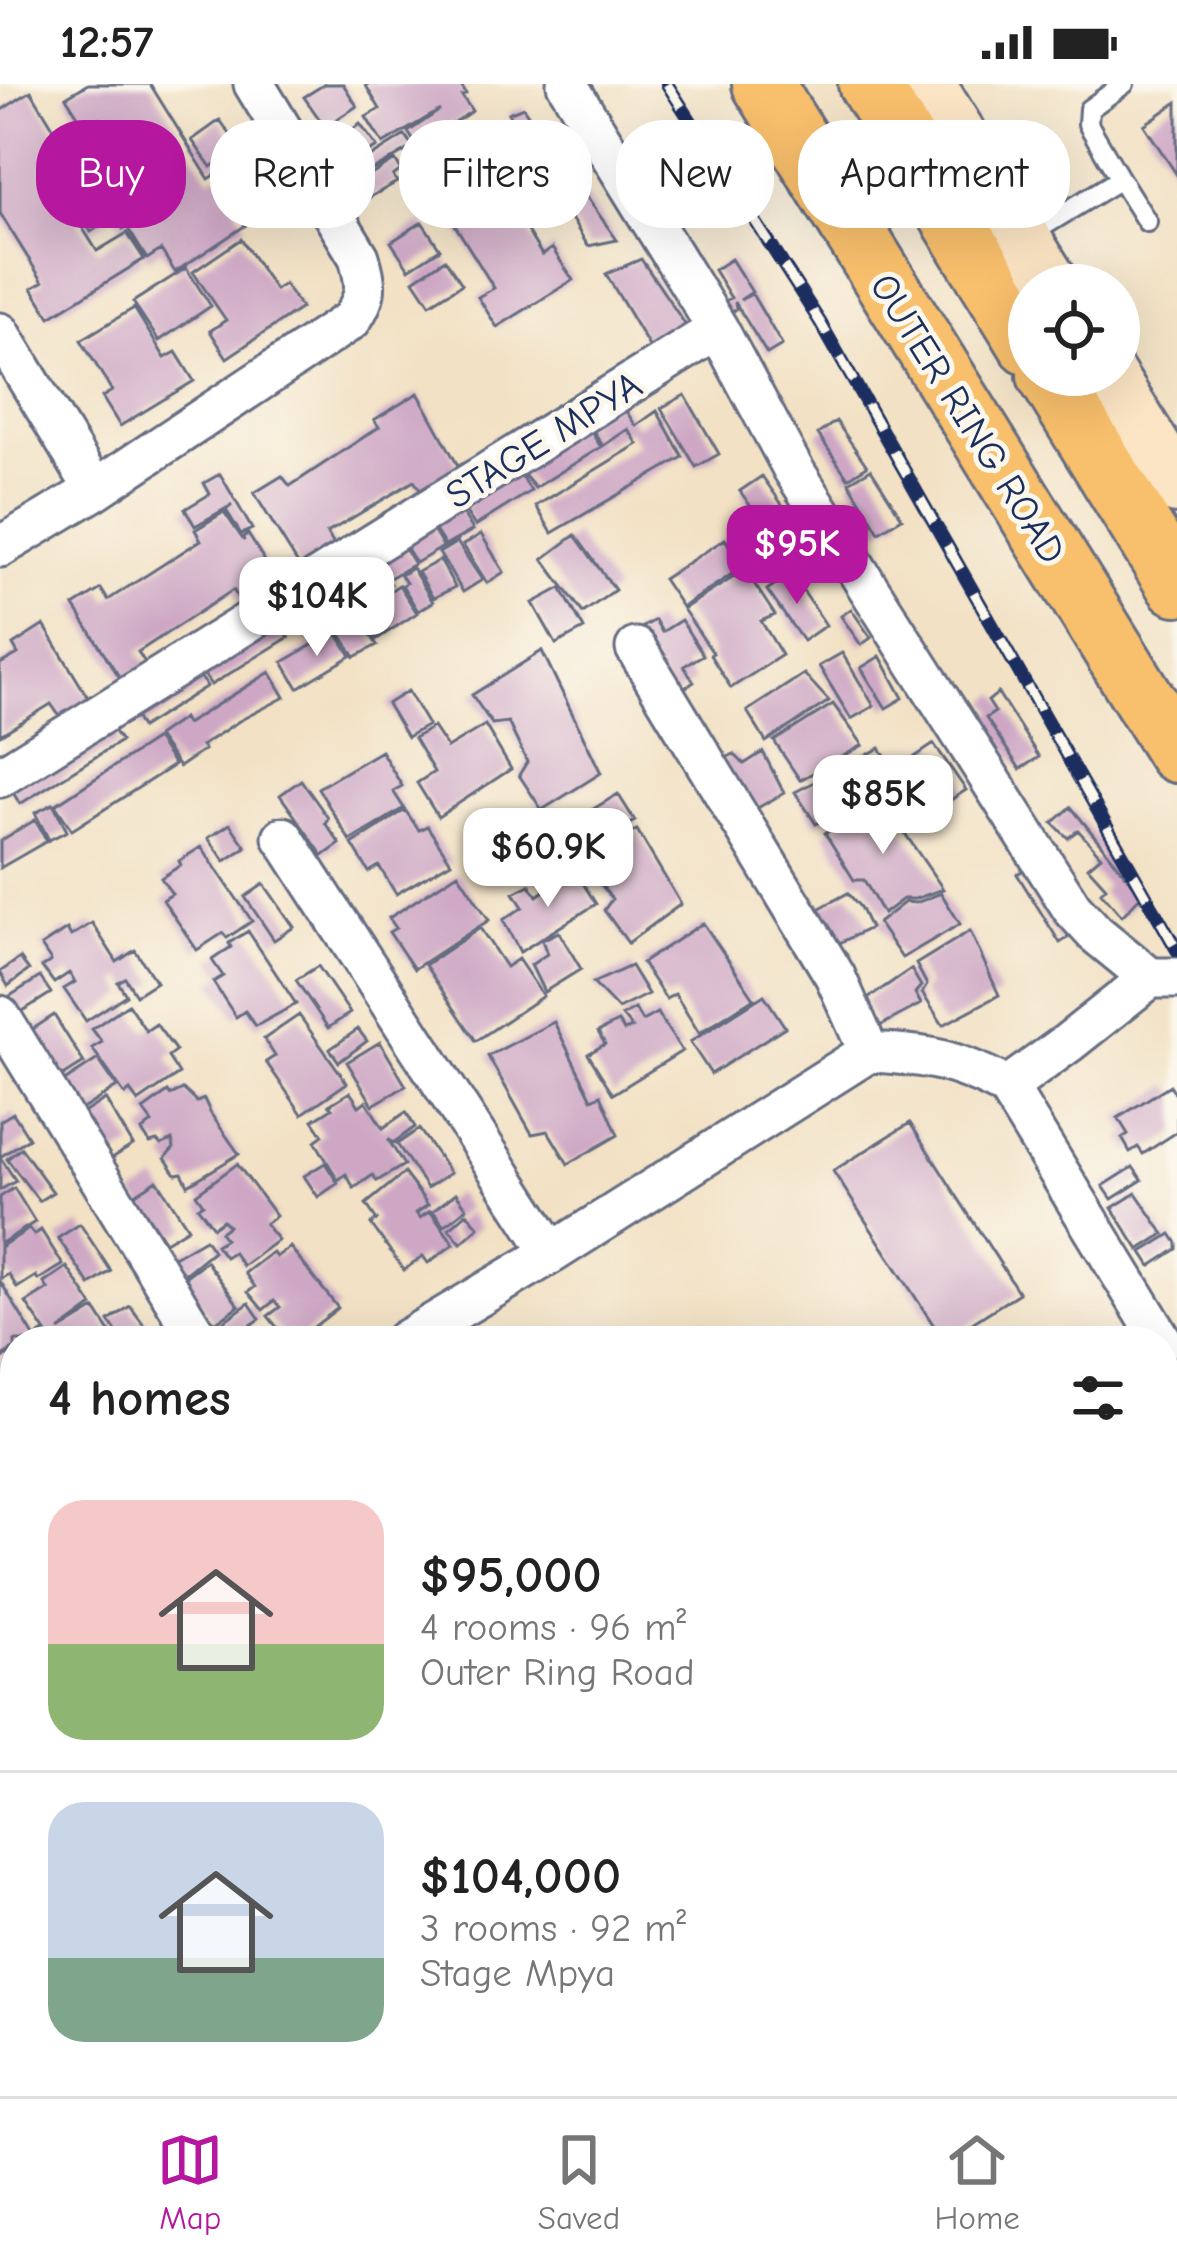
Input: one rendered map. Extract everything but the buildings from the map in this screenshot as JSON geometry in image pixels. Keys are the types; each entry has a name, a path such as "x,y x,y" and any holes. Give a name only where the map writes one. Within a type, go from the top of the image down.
{"main road":[{"name":"OUTER RING ROAD","path":"763,84 1177,752"},
{"path":"869,84 1008,310"},
{"path":"927,84 1039,264"},
{"path":"1061,396 1177,585"},
{"path":"1121,396 1177,486"}],"street":[{"path":"0,547 351,320 363,302 366,283 359,257 254,84"},
{"path":"567,84 718,329 793,469 1072,908 1095,933 1164,978 1006,1087"},
{"name":"STAGE MPYA","path":"0,777 718,329"},
{"path":"0,333 94,490"},
{"path":"636,648 835,976 869,1052"},
{"path":"283,837 552,1253"},
{"path":"0,1016 191,1326"},
{"path":"429,1326 869,1052 924,1055 970,1068 1006,1087 1153,1326"}],"lane":[{"path":"1124,84 1089,109 1088,124 1147,222"},
{"path":"1023,239 1120,179"}],"railway":[{"path":"667,84 820,322 1177,950"}]}
